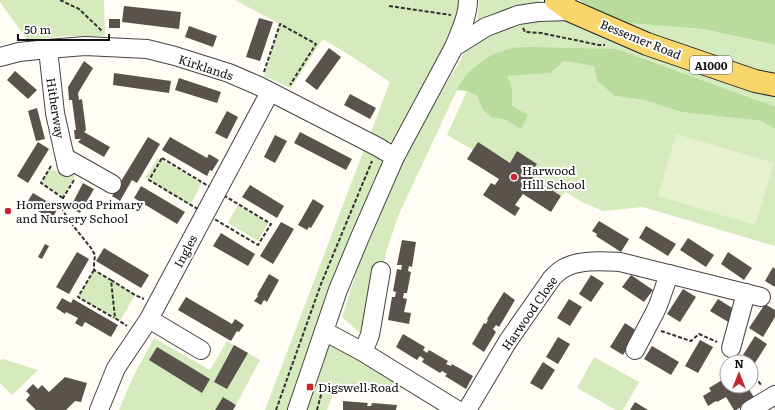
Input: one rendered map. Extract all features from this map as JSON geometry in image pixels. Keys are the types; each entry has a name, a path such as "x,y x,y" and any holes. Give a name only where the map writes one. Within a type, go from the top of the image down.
{"main road":[{"name":"Bessemer Road","path":"563,5 647,44 755,81 775,85"}],"street":[{"path":"297,410 338,290 360,237 395,157 454,47 465,19 468,0"},
{"path":"454,47 486,27 518,15 538,12 563,5"},
{"name":"Kirklands","path":"0,57 19,52 85,46 147,50 175,56 229,73 270,92 395,157"},
{"name":"Hitherway","path":"48,49 55,113 70,160"},
{"name":"Ingles","path":"99,410 116,368 148,319 270,92"},
{"path":"70,160 112,184"},
{"name":"Harwood Close","path":"467,410 508,341 552,278 568,266 583,262 620,262 753,295 731,348"},
{"path":"363,352 370,335 381,271"},
{"path":"635,350 659,303 669,274"},
{"path":"148,319 201,350"},
{"path":"324,331 363,352 457,410"},
{"path":"750,410 775,395"}],"path":[{"path":"60,0 79,9 104,33 104,47"},
{"path":"389,6 451,15 465,19"},
{"path":"280,24 316,44 270,92 280,24"},
{"path":"276,410 321,284 378,147"},
{"path":"63,198 41,182 61,151 70,160 63,198 63,210 67,218 95,255 94,270 78,297 115,318 148,319"},
{"path":"94,270 135,295 148,319"},
{"path":"111,280 115,318"},
{"path":"647,327 691,341 699,334 731,348"},
{"path":"305,386 400,391"},
{"path":"316,410 324,387"}],"green space":[{"path":"0,0 104,0 105,36 64,36 28,41"},
{"path":"235,0 461,0 457,25 395,141 386,142 370,135 390,82 323,39 291,88 264,76 280,24"},
{"path":"479,0 539,0 544,4 477,26"},
{"path":"579,0 775,0 775,45 703,29 614,22"},
{"path":"561,13 775,94 775,106 617,49 501,51 476,65 457,90 399,214 386,252 377,304 363,336 342,317 363,252 388,194 409,151 467,47 492,29"},
{"path":"614,22 703,29 775,45 775,80"},
{"path":"529,47 617,49 775,106 775,129 762,121 681,112 644,100 615,96 597,81 594,66 564,61 551,73 507,76 512,88 512,106 528,115 521,129 506,120 491,117 483,110 477,96 467,91 457,90 467,74 484,60 508,49"},
{"path":"564,61 594,66 597,81 615,96 644,100 681,112 763,121 775,129 775,246 643,207 603,211 582,202 566,192 561,196 529,175 536,164 517,152 510,163 478,142 473,150 447,135 467,91 477,96 483,110 491,117 506,120 512,106 512,88 506,76 551,73"},
{"path":"676,134 774,163 755,225 658,196"},
{"path":"365,147 379,157 383,168 292,410 265,410"},
{"path":"158,158 202,183 190,205 145,178"},
{"path":"80,168 63,196 41,183 50,169 60,172"},
{"path":"238,205 268,223 258,241 228,223"},
{"path":"94,270 135,295 120,321 78,297"},
{"path":"154,338 210,370 227,341 260,360 236,405 223,397 215,410 119,410 132,379"},
{"path":"330,338 424,391 337,384 327,410 304,410"},
{"path":"594,357 639,382 623,410 616,410 577,388"},
{"path":"3,359 38,370 12,395 0,383 0,360"}],"building":[{"path":"124,6 181,12 179,29 122,22"},
{"path":"259,18 273,22 260,61 246,57"},
{"path":"109,19 120,19 120,28 109,28"},
{"path":"189,26 217,36 213,47 185,37"},
{"path":"329,48 341,57 317,90 305,81"},
{"path":"84,61 93,68 78,93 79,100 82,99 86,130 84,132 110,147 104,157 78,142 81,139 75,139 74,130 76,130 72,100 69,100 68,87"},
{"path":"15,71 37,90 28,99 7,80"},
{"path":"114,73 171,81 169,93 113,85"},
{"path":"179,78 221,92 217,103 175,90"},
{"path":"350,94 376,108 370,119 344,105"},
{"path":"37,108 45,139 36,141 28,111"},
{"path":"227,111 238,117 227,139 215,133"},
{"path":"300,132 352,159 346,170 294,143"},
{"path":"275,135 287,141 275,163 264,157"},
{"path":"148,137 160,144 137,183 132,180 120,201 112,196"},
{"path":"170,137 207,158 209,154 219,160 207,176 162,150"},
{"path":"38,142 49,149 28,183 17,176"},
{"name":"Harwood Hill School","path":"478,142 510,163 517,151 537,164 529,175 561,196 551,212 523,194 515,205 520,208 515,216 483,195 491,183 495,185 499,179 467,159"},
{"path":"83,183 94,189 80,213 70,208"},
{"path":"250,185 284,206 277,218 242,197"},
{"path":"141,186 185,212 177,224 134,198"},
{"path":"33,193 58,208 52,219 26,204"},
{"path":"313,199 324,206 311,228 309,227 307,230 298,225"},
{"path":"599,221 629,239 621,252 596,236 597,234 592,231"},
{"path":"281,222 294,229 273,264 260,256"},
{"path":"646,226 676,244 668,256 639,238"},
{"path":"221,233 255,254 248,266 213,246"},
{"path":"688,238 714,255 706,267 680,250"},
{"path":"402,240 416,242 412,267 409,266 408,271 411,272 407,293 404,293 403,298 407,299 404,312 411,313 409,324 388,320 392,297 395,297 396,292 393,291 397,269 401,270 402,265 397,265"},
{"path":"45,244 49,246 42,259 38,257"},
{"path":"104,248 149,275 141,288 96,261"},
{"path":"77,252 89,259 69,294 56,287"},
{"path":"728,252 752,268 744,280 721,264"},
{"path":"773,267 775,269 775,287 765,281"},
{"path":"269,274 279,280 267,302 264,300 261,305 254,301"},
{"path":"591,275 604,283 591,302 579,294"},
{"path":"631,275 653,290 644,302 622,287"},
{"path":"683,289 696,297 680,322 667,314"},
{"path":"504,292 515,300 499,327 496,325 493,329 496,332 484,352 472,344 484,323 486,324 487,319"},
{"path":"186,297 232,324 235,319 244,325 239,332 237,331 231,341 178,310"},
{"path":"62,298 71,303 73,299 118,325 111,337 85,322 82,327 75,323 78,318 66,312 65,314 56,308"},
{"path":"569,299 582,307 570,326 557,318"},
{"path":"718,299 737,311 730,323 710,311"},
{"path":"765,304 775,310 775,317 763,337 749,328"},
{"path":"625,323 637,331 623,355 610,347"},
{"path":"403,334 425,347 423,350 427,353 429,350 448,361 446,364 451,366 452,364 473,376 466,389 445,376 447,374 442,371 440,373 422,362 424,359 420,356 417,360 396,347"},
{"path":"755,336 767,344 759,357 759,354 744,354"},
{"path":"558,337 570,344 558,364 546,357"},
{"path":"700,340 713,347 698,373 685,366"},
{"path":"234,345 248,353 227,389 214,382"},
{"path":"652,346 679,362 671,375 644,359"},
{"path":"157,347 210,379 202,393 149,360"},
{"path":"543,362 555,370 542,390 530,383"},
{"path":"65,377 87,383 81,402 75,401 66,410 36,410 26,400 30,395 26,391 33,384 38,389 42,385 49,392"},
{"path":"719,382 719,394 752,394 755,399 736,410 734,410 726,397 708,406 703,396 711,391 709,388"},
{"path":"223,397 236,405 233,410 215,410"},
{"path":"343,401 368,403 367,406 371,406 372,403 397,405 396,410 343,410"},
{"path":"635,402 648,410 630,410"}],"place":[{"name":"Harwood Hill School","path":"514,177"},
{"name":"Homerswood Primary and Nursery School","path":"8,211"},
{"name":"Digswell Road","path":"310,387"}]}
